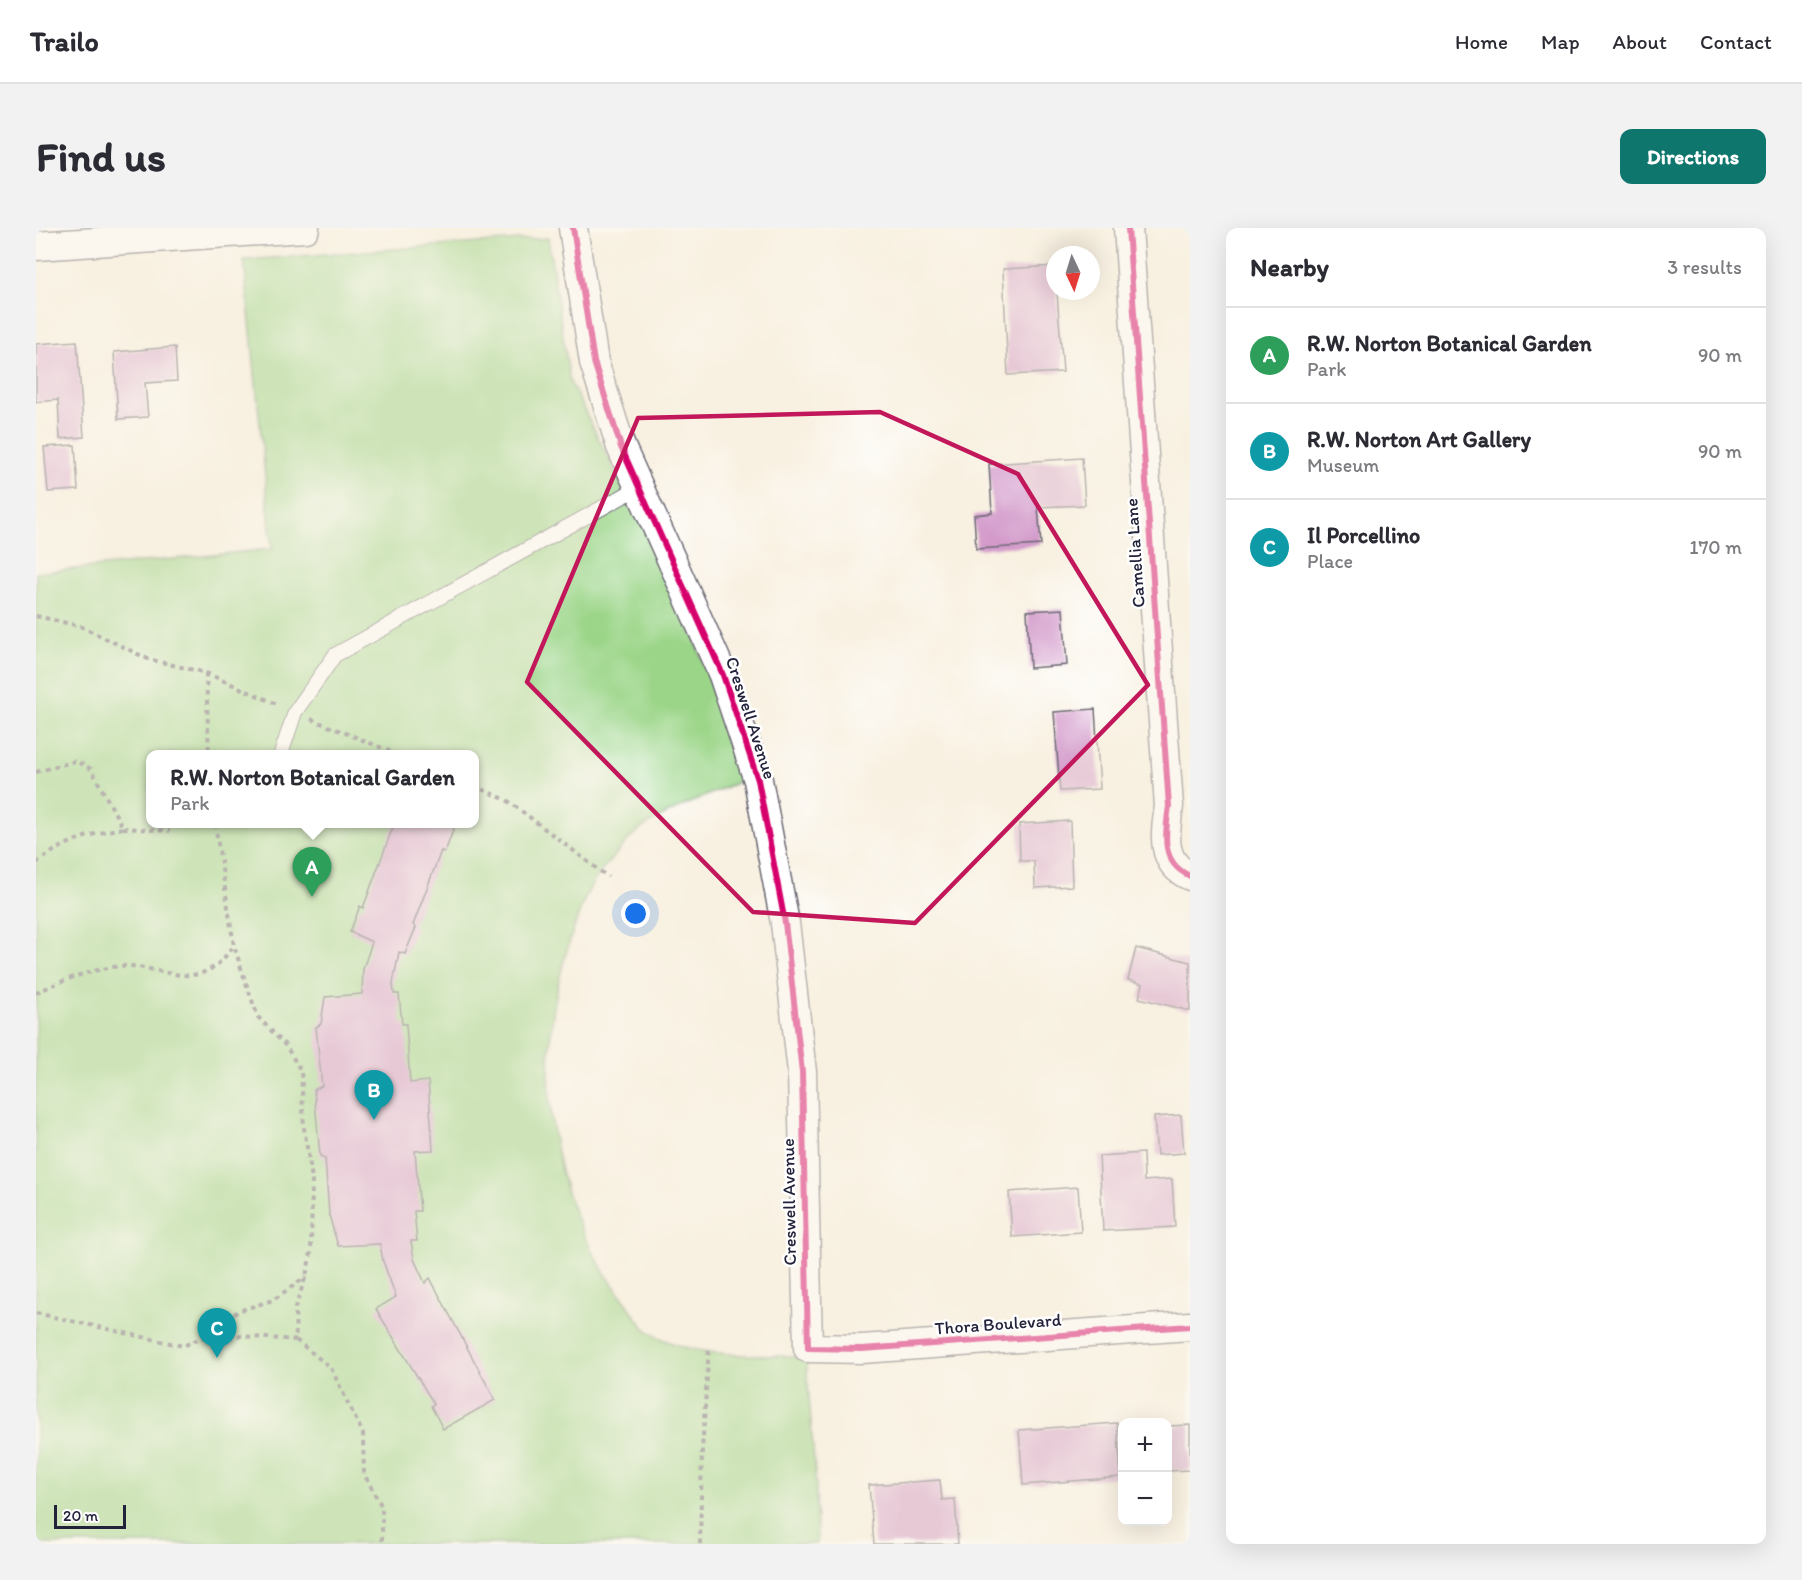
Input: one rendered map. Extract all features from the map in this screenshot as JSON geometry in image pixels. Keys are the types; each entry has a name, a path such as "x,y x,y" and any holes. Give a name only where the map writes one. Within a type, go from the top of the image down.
{"street":[{"path":"36,246 235,230 305,228"},
{"name":"Creswell Avenue","path":"573,228 594,362 621,447 683,581 723,675 758,780 794,990 802,1072 808,1348"},
{"name":"Camellia Lane","path":"1128,228 1169,806 1165,834 1167,853 1185,874"},
{"name":"Thora Boulevard","path":"808,1348 862,1349 1190,1326"}],"lane":[{"path":"281,750 295,712 335,655 638,488"}],"path":[{"path":"36,616 80,626 148,659 206,673 387,750"},
{"path":"206,673 209,750"},
{"path":"36,772 76,761 91,770 123,828"},
{"path":"479,788 507,800 608,877"},
{"path":"36,864 58,847 83,836 123,828 170,831"},
{"path":"216,828 234,946 258,1017 286,1046 301,1071 303,1128 312,1179 311,1253 306,1276 294,1308 296,1340"},
{"path":"36,993 74,975 121,966 148,967 172,974 192,975 213,968 234,946"},
{"path":"36,1312 183,1346 210,1335 238,1311 273,1299 306,1276"},
{"path":"210,1335 296,1340 331,1368 363,1434 364,1474 381,1507 382,1544"},
{"path":"700,1544 702,1450 709,1347"}],"highlighted area":[{"path":"880,412 1018,474 1148,685 915,923 753,912 527,682 638,418"}],"green space":[{"path":"548,238 570,382 673,585 749,777 681,807 637,832 599,874 586,897 570,940 558,985 551,1031 549,1079 553,1126 561,1172 576,1217 596,1259 647,1330 669,1342 707,1352 806,1357 816,1487 817,1544 36,1544 36,573 272,549 244,260"}],"building":[{"path":"1046,267 1046,300 1058,300 1063,372 1008,375 1003,269"},
{"path":"77,341 84,437 60,439 58,400 36,402 36,344"},
{"path":"175,347 177,381 145,383 148,417 118,419 114,352"},
{"path":"75,445 78,490 48,492 44,447"},
{"path":"1082,458 1085,505 1038,507 1041,545 976,549 974,515 992,513 989,464"},
{"path":"1063,609 1067,665 1030,668 1027,611"},
{"path":"1095,709 1100,789 1060,791 1054,712"},
{"path":"1070,821 1072,886 1035,888 1034,861 1020,861 1019,824"},
{"path":"393,828 454,828 445,852 441,851 413,925 416,927 405,954 399,952 393,983 394,994 399,994 402,1024 406,1024 410,1083 428,1081 433,1150 415,1151 420,1211 414,1211 417,1241 411,1241 414,1259 425,1283 430,1278 495,1400 443,1429 431,1406 434,1404 376,1309 396,1297 383,1261 380,1244 338,1246 329,1215 325,1158 320,1156 314,1090 322,1086 316,1027 321,1024 325,997 362,994 363,969 372,942 350,932 360,906 363,908"},
{"path":"1136,948 1190,962 1190,1011 1139,998 1143,984 1128,980"},
{"path":"1181,1115 1184,1153 1157,1155 1154,1117"},
{"path":"1143,1153 1144,1181 1172,1179 1175,1227 1103,1231 1099,1156"},
{"path":"1078,1187 1081,1232 1012,1237 1009,1192"},
{"path":"1117,1423 1118,1477 1023,1485 1019,1430"},
{"path":"1190,1425 1190,1470 1172,1471 1172,1426"},
{"path":"940,1480 942,1500 955,1499 958,1544 874,1544 869,1485"}],"cycle path":[{"path":"573,228 594,362 621,447 723,675 758,780 785,923 802,1072 808,1348 862,1349 1190,1326"},
{"path":"1128,228 1169,806 1166,837 1169,856 1180,870 1190,876"}],"place":[{"name":"R.W. Norton Botanical Garden","path":"312,897"},
{"name":"R.W. Norton Art Gallery","path":"374,1120"},
{"name":"Il Porcellino","path":"217,1358"}]}
